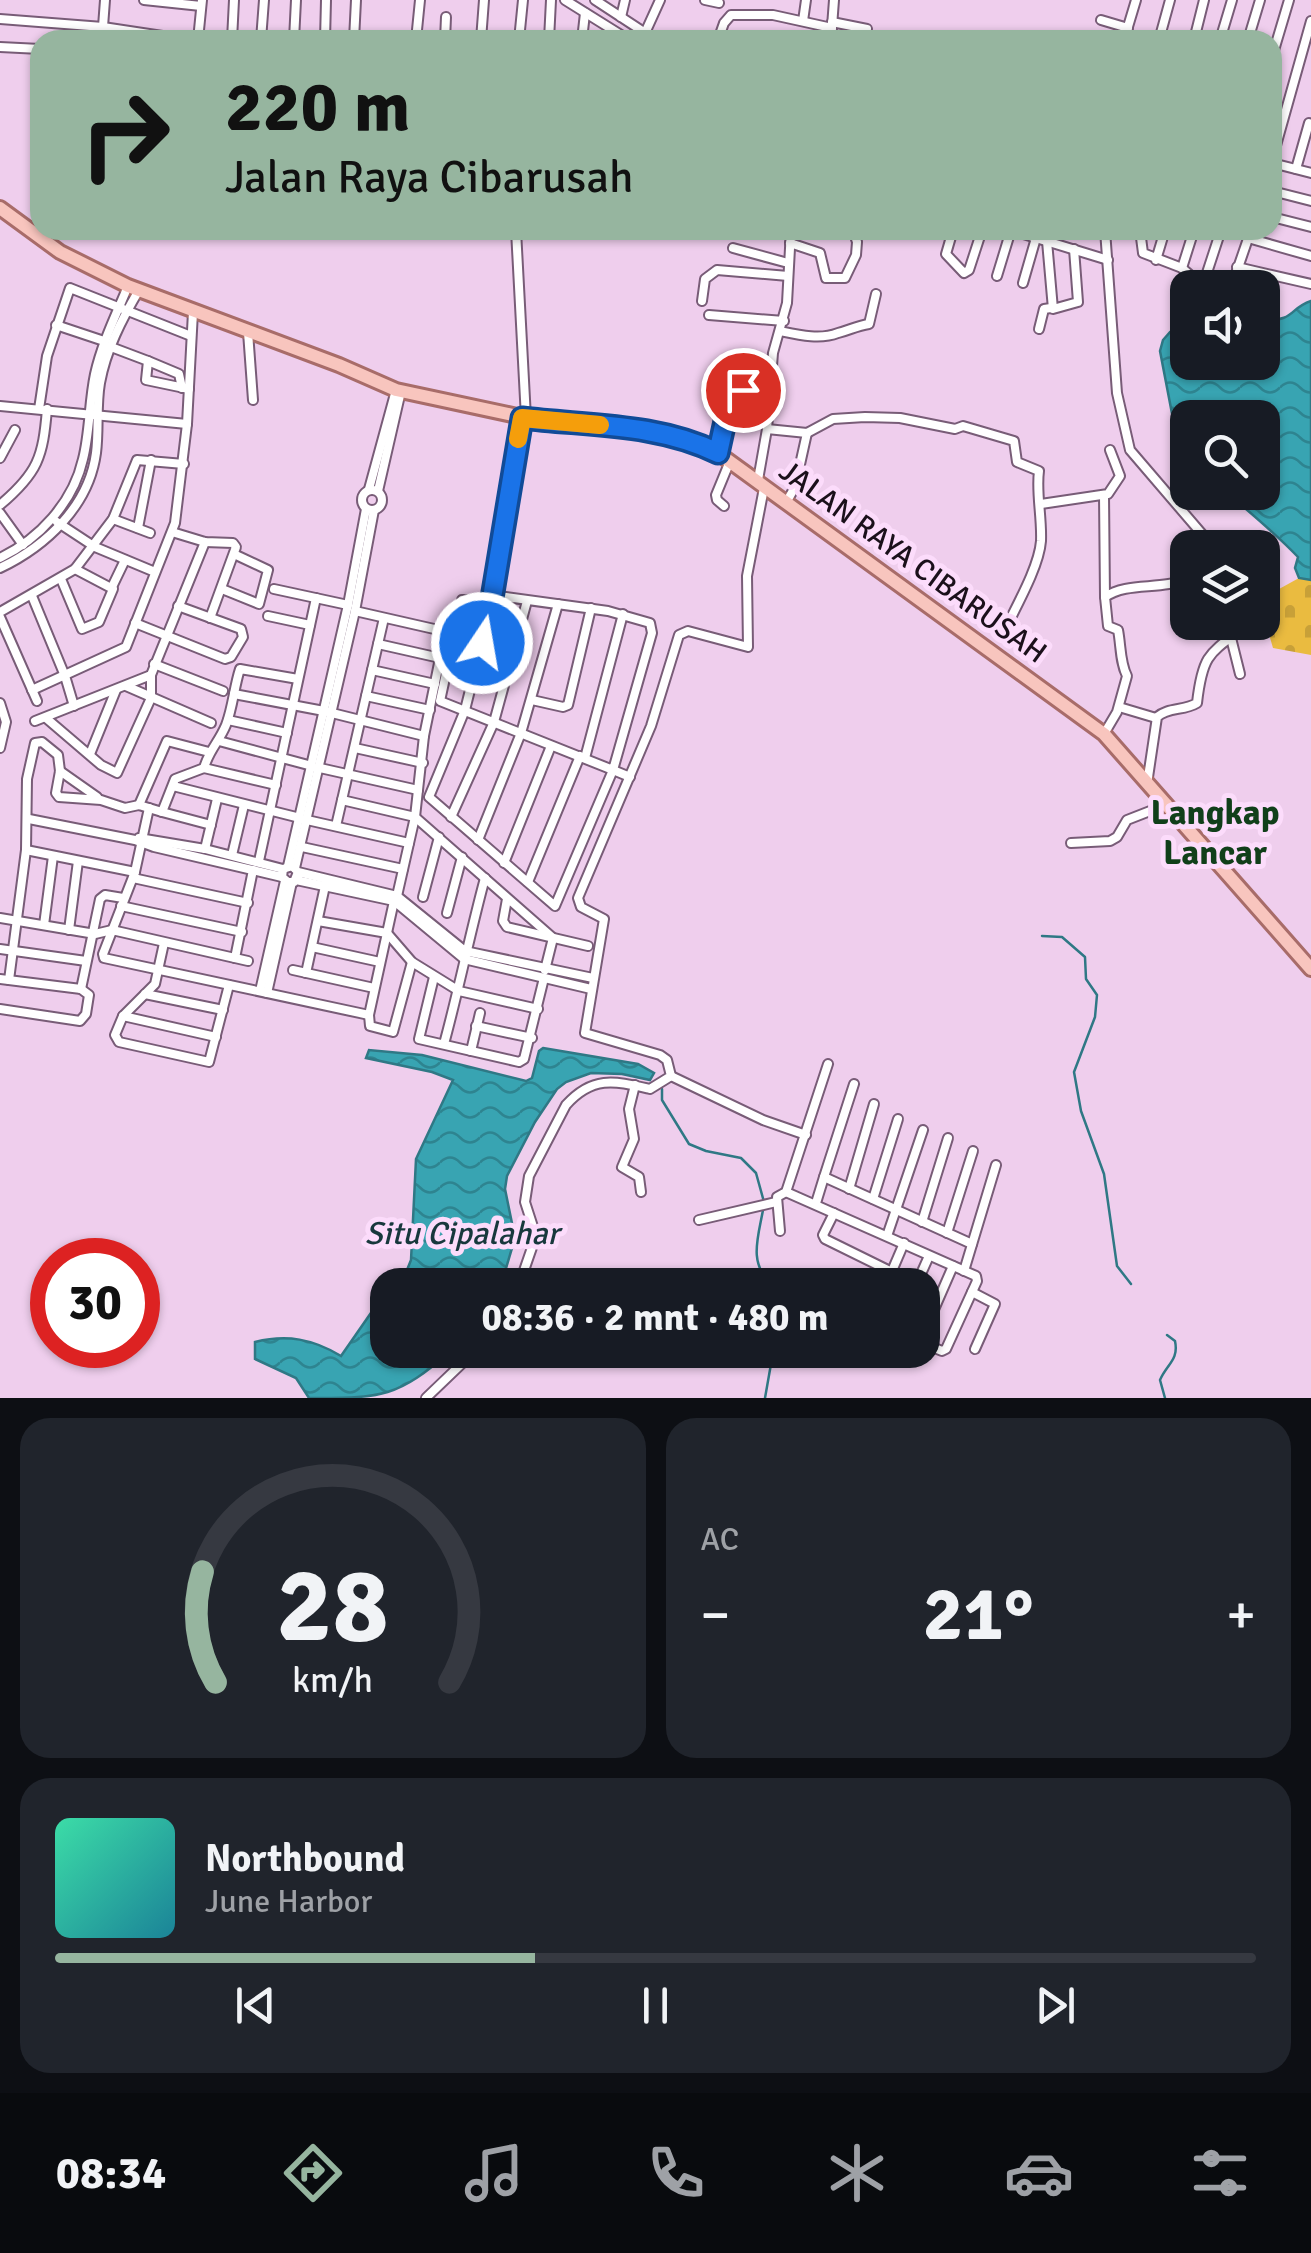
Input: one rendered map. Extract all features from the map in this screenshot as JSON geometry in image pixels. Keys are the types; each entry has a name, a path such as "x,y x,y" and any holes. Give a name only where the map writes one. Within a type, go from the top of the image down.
{"main road":[{"name":"JALAN RAYA CIBARUSAH","path":"0,208 30,230"},
{"name":"JALAN RAYA CIBARUSAH","path":"44,240 134,288 398,391 524,418 680,437 724,457 1104,734 1311,970"}],"street":[{"path":"103,30 105,0"},
{"path":"144,0 202,3 199,30"},
{"path":"232,30 234,0"},
{"path":"262,30 264,0"},
{"path":"294,30 296,0"},
{"path":"325,30 326,0"},
{"path":"354,30 356,0"},
{"path":"417,30 420,0"},
{"path":"482,30 484,0"},
{"path":"520,30 523,0"},
{"path":"549,30 552,0"},
{"path":"565,0 605,30"},
{"path":"595,0 641,30"},
{"path":"621,16 625,0"},
{"path":"646,30 660,0"},
{"path":"705,0 718,3"},
{"path":"803,21 806,0"},
{"path":"831,30 834,0"},
{"path":"1100,20 1128,28 1136,2 1122,0"},
{"path":"1161,30 1170,0"},
{"path":"1196,30 1204,0"},
{"path":"1223,30 1232,0"},
{"path":"1251,30 1260,0"},
{"path":"1280,30 1289,0"},
{"path":"583,30 585,13"},
{"path":"722,30 732,15 773,14 867,29"},
{"path":"445,30 446,17"},
{"path":"0,19 123,30"},
{"path":"1282,126 1311,21"},
{"path":"0,46 30,49"},
{"path":"1296,169 1309,124"},
{"path":"1282,165 1311,173"},
{"path":"1282,194 1311,201"},
{"path":"1282,220 1311,228"},
{"path":"516,240 524,418 491,598 465,710 428,797 555,906 613,770 652,633 650,623 590,608 491,598 462,600 440,699 465,710 551,746 613,770 630,777"},
{"path":"671,1076 667,1060 660,1055 585,1033 604,918 580,906 578,898 651,726 679,635 688,630 748,646 747,576 768,429 773,353 784,320 790,240"},
{"path":"790,243 820,253 826,278 845,278 856,255 857,240"},
{"path":"950,240 946,254 964,272 969,270 979,240"},
{"path":"997,276 1008,240"},
{"path":"1024,283 1035,240"},
{"path":"1043,240 1108,260"},
{"path":"1106,240 1117,393 1130,450 1199,530"},
{"path":"1141,240 1142,254 1184,270"},
{"path":"1156,260 1162,240"},
{"path":"1182,268 1191,240"},
{"path":"1209,270 1218,240"},
{"path":"1236,270 1248,240"},
{"path":"1267,240 1311,256"},
{"path":"1047,241 1051,308"},
{"path":"734,248 788,263"},
{"path":"1039,329 1044,309 1078,302 1074,249"},
{"path":"1237,267 1311,284"},
{"path":"702,301 705,279 714,271 788,276"},
{"path":"0,505 27,479 44,450 43,409 56,324 70,288 191,336"},
{"path":"0,558 23,546 66,500 79,473 107,344 134,288"},
{"path":"780,331 813,336 869,324 876,294"},
{"path":"32,690 124,651 172,532 184,464 185,389 193,312"},
{"path":"710,315 784,320"},
{"path":"56,324 179,374 185,389"},
{"path":"248,332 252,400"},
{"path":"148,361 146,380 185,389"},
{"path":"724,506 716,495 730,401 741,399 744,389 770,392"},
{"path":"370,510 362,498 374,490 398,391"},
{"path":"0,406 187,424"},
{"path":"0,568 28,552 61,525 89,481 96,451 93,416"},
{"path":"768,429 807,432 838,418 900,418 955,429 963,426 1014,441 1017,462 1039,471 1040,549 1002,636"},
{"path":"0,458 4,441 16,430"},
{"path":"787,500 795,487 807,432"},
{"path":"1041,504 1104,495 1119,480 1110,450"},
{"path":"36,701 0,614 76,569 113,520 137,460 184,464"},
{"path":"138,528 151,460"},
{"path":"264,992 352,608 370,510 382,500 374,490"},
{"path":"1104,495 1108,626 1118,630 1126,674 1118,708 1104,734"},
{"path":"0,513 23,546"},
{"path":"52,518 95,547 155,572"},
{"path":"113,520 150,533"},
{"path":"172,532 205,542 233,543 236,554 210,618"},
{"path":"46,718 113,773 119,771 151,698 154,664 205,542"},
{"path":"222,589 259,604 263,600 268,570 236,554"},
{"path":"60,580 82,629 102,617 125,560"},
{"path":"76,569 112,587"},
{"path":"1105,598 1124,590 1170,586"},
{"path":"274,588 443,631 424,736 416,817 386,933 370,1026 392,1032 412,962"},
{"path":"32,596 74,706"},
{"path":"260,861 316,598"},
{"path":"451,817 494,722 528,601"},
{"path":"478,840 521,733 558,604"},
{"path":"135,623 228,659 244,632 178,606"},
{"path":"532,700 563,708 568,705 590,608"},
{"path":"528,882 582,758 623,614"},
{"path":"268,616 310,625"},
{"path":"336,826 384,618"},
{"path":"1148,784 1156,718 1196,702 1203,663 1229,640"},
{"path":"1232,640 1240,674"},
{"path":"378,644 440,658"},
{"path":"154,664 223,691"},
{"path":"204,768 208,752 220,741 228,720 242,668 298,679"},
{"path":"372,670 435,684"},
{"path":"34,721 151,675"},
{"path":"126,686 211,723"},
{"path":"90,754 116,690"},
{"path":"234,694 424,736"},
{"path":"366,696 430,710"},
{"path":"1118,708 1156,718"},
{"path":"0,746 5,729 1,709"},
{"path":"228,720 287,734"},
{"path":"139,806 167,741 176,740 208,752"},
{"path":"220,741 282,760 418,790"},
{"path":"0,1009 82,1021 89,995 82,989 4,980 26,850 27,779 36,743 53,748 58,755 57,796 101,800 125,808 150,808 211,825"},
{"path":"504,863 551,746"},
{"path":"355,748 422,763"},
{"path":"162,812 174,783 204,768 276,785"},
{"path":"60,771 101,800"},
{"path":"151,773 217,799 409,843"},
{"path":"205,849 217,799"},
{"path":"342,800 416,817 553,938"},
{"path":"1071,843 1110,841 1127,820 1168,804"},
{"path":"232,855 244,806"},
{"path":"150,808 134,875 104,958 369,1015"},
{"path":"290,875 302,846 303,819"},
{"path":"28,820 205,849 260,861 325,886 396,899"},
{"path":"423,897 439,837"},
{"path":"140,840 253,870 396,899 464,955 591,989"},
{"path":"302,846 403,869"},
{"path":"26,850 248,904"},
{"path":"44,925 53,856"},
{"path":"447,913 462,858"},
{"path":"69,930 78,862"},
{"path":"235,958 253,870"},
{"path":"444,1044 486,878"},
{"path":"306,973 325,886"},
{"path":"82,989 102,896 242,932"},
{"path":"507,898 502,921 507,927 588,946"},
{"path":"0,918 94,934 112,930 248,960"},
{"path":"318,920 386,933 412,962 458,992 538,1010"},
{"path":"434,977 418,1038 520,1062 532,1038 553,938"},
{"path":"164,943 155,984 123,1016 115,1035 119,1042 206,1062 211,1058 229,984"},
{"path":"312,947 380,962"},
{"path":"0,949 86,961"},
{"path":"292,970 374,988"},
{"path":"544,974 593,978"},
{"path":"145,994 223,1010"},
{"path":"470,1052 480,1013"},
{"path":"123,1016 216,1037"},
{"path":"476,1026 532,1038"},
{"path":"786,1192 828,1064"},
{"path":"525,1268 536,1236 525,1190 528,1176 559,1116 574,1097 599,1082 611,1080 656,1088 671,1076"},
{"path":"671,1076 763,1120 806,1135"},
{"path":"816,1203 854,1084"},
{"path":"635,1085 630,1108 634,1139 622,1167 639,1177 641,1192"},
{"path":"848,1188 874,1104"},
{"path":"873,1200 898,1119"},
{"path":"887,1236 924,1130"},
{"path":"922,1222 948,1138"},
{"path":"947,1233 972,1150"},
{"path":"964,1271 996,1165"},
{"path":"824,1178 972,1244"},
{"path":"700,1220 767,1203 786,1192 977,1278 946,1349 940,1350"},
{"path":"767,1203 780,1231"},
{"path":"834,1213 825,1239 884,1268"},
{"path":"894,1268 904,1243"},
{"path":"924,1268 930,1256"},
{"path":"940,1297 953,1266"},
{"path":"972,1292 995,1304 975,1349"},
{"path":"426,1398 457,1368"},
{"path":"438,1386 444,1398"}],"green space":[{"path":"1299,578 1311,580 1311,655 1273,648 1271,640 1280,640 1280,588"}],"water":[{"path":"1311,301 1311,580 1299,578 1295,568 1298,557 1280,540 1280,530 1270,530 1247,510 1280,510 1280,400 1170,400 1170,403 1160,351 1170,332 1170,380 1280,380 1280,319"},
{"name":"Situ Cipalahar","path":"543,1048 638,1064 654,1073 650,1080 591,1073 557,1089 507,1176 505,1189 515,1238 506,1268 408,1268 416,1159 453,1080 366,1058 369,1050 422,1055 526,1081 532,1078"},
{"name":"Situ Cipalahar","path":"370,1314 370,1368 430,1368 388,1392 309,1398 296,1378 255,1359 255,1342 289,1338 310,1342 341,1356"}],"waterway":[{"path":"1042,936 1062,937 1085,957 1086,979 1097,995 1095,1017 1074,1072 1081,1111 1104,1174 1117,1266 1131,1284"},
{"path":"662,1089 662,1100 689,1144 741,1158 756,1173 764,1202"},
{"path":"760,1268 757,1240 763,1210"},
{"path":"1165,1398 1160,1380 1176,1347 1167,1335"},
{"path":"765,1398 770,1368"}],"slow traffic":[{"path":"518,439 522,418 600,425"}],"district":[{"name":"Langkap Lancar","path":"1215,832"}],"route":[{"path":"482,643 522,418 680,437 718,453 729,403 741,399 743,390"}]}
